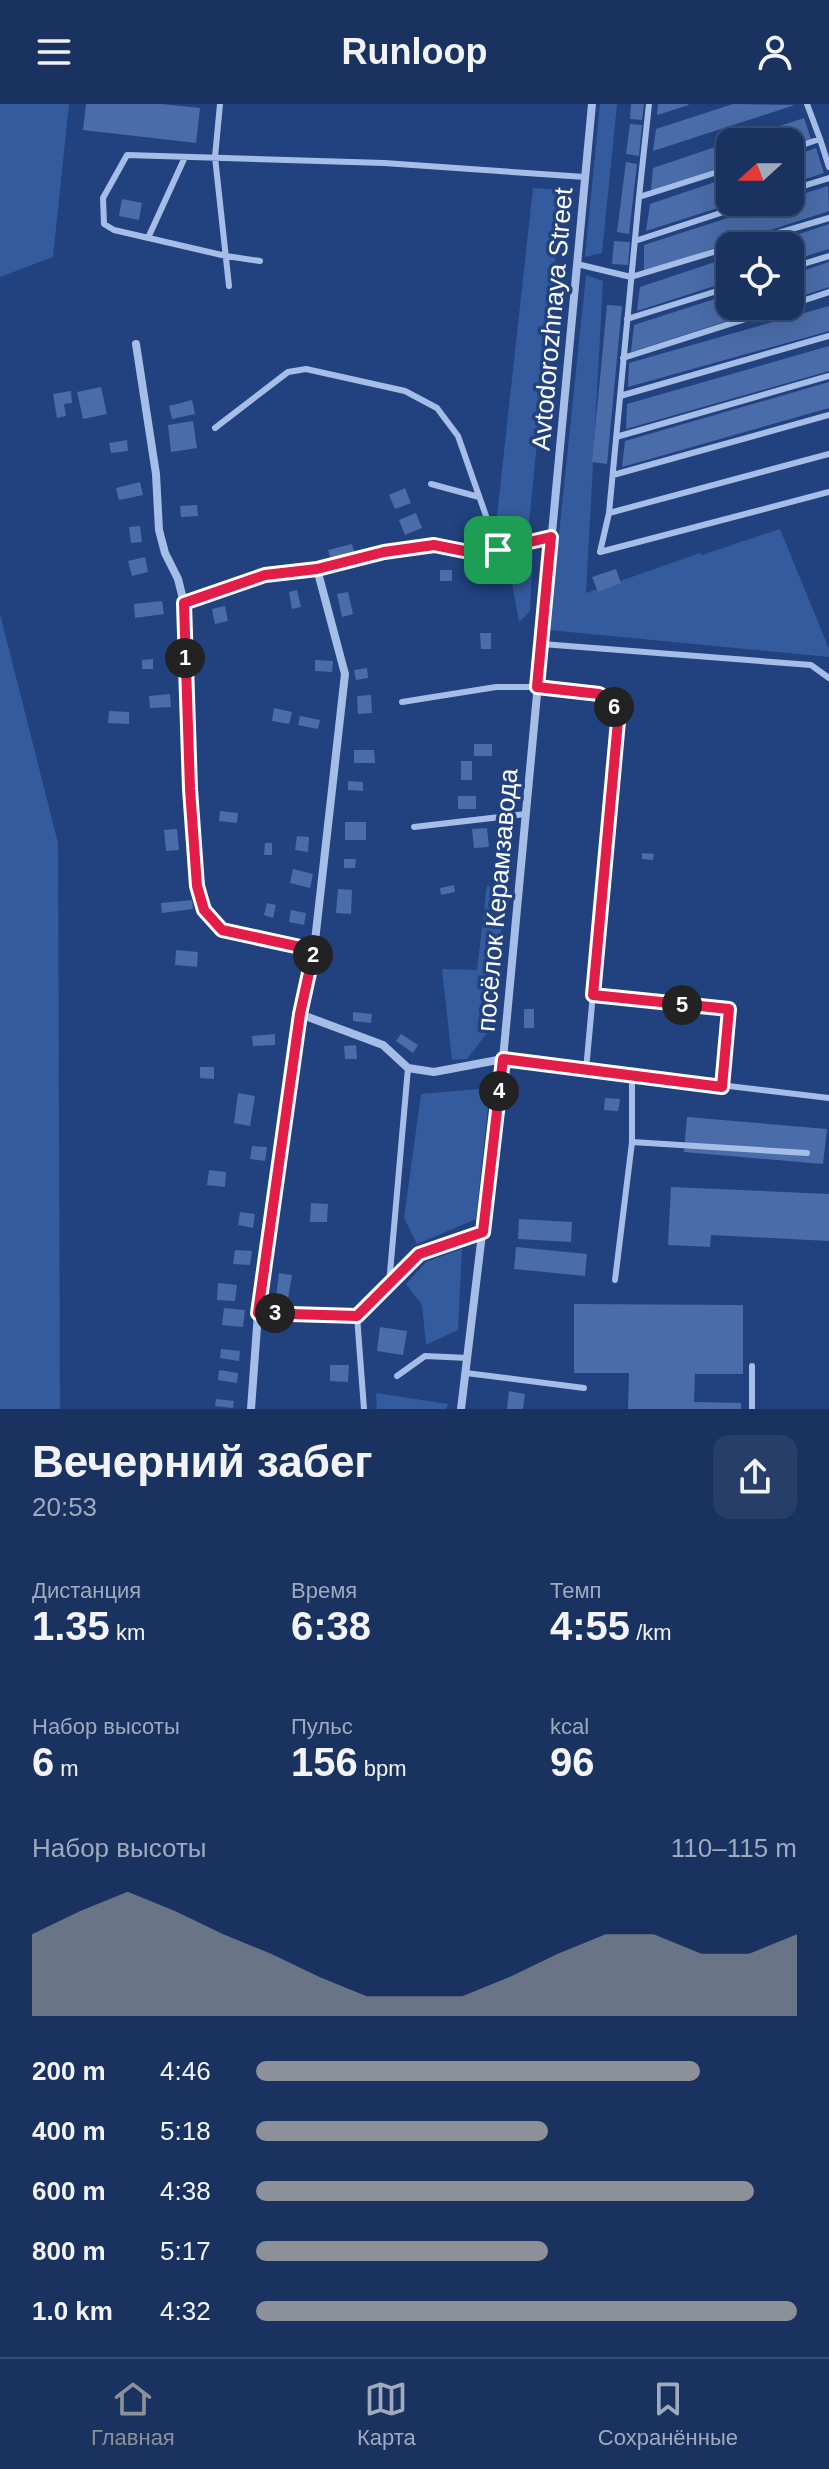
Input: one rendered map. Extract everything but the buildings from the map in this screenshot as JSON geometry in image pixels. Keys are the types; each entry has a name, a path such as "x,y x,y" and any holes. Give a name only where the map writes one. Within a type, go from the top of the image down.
{"street":[{"name":"Avtodorozhnaya Street","path":"551,537 592,104"},
{"path":"136,344 156,474 159,530 184,603 190,789 197,886 204,910 222,930 314,950"},
{"path":"184,603 265,575 317,569 384,552 434,545 479,554 551,537"},
{"name":"посёлок Керамзавода","path":"461,1409 503,1059 551,537"},
{"path":"251,1409 258,1313 300,1014 314,950 345,674 317,569"},
{"path":"300,1014 383,1045 408,1068 434,1072 503,1059"}],"lane":[{"path":"220,104 215,157 229,286"},
{"path":"649,104 609,513 600,552 829,492"},
{"path":"807,104 829,167"},
{"path":"804,144 820,139"},
{"path":"260,261 114,230 104,224 103,198 127,155 384,163 585,177"},
{"path":"148,238 185,157"},
{"path":"639,197 716,172"},
{"path":"804,186 829,178"},
{"path":"635,241 716,214"},
{"path":"782,232 829,218"},
{"path":"577,264 631,277 716,252"},
{"path":"804,264 829,256"},
{"path":"627,319 716,291"},
{"path":"804,300 829,292"},
{"path":"623,358 741,320"},
{"path":"620,396 829,336"},
{"path":"215,428 288,372 306,369 405,391 437,408 458,436 498,550"},
{"path":"616,437 829,376"},
{"path":"613,475 829,415"},
{"path":"609,513 829,454"},
{"path":"431,484 479,497"},
{"path":"542,644 811,665 829,678"},
{"path":"402,702 496,687 537,687 599,694 614,704 618,721 586,1070"},
{"path":"414,827 526,814"},
{"path":"593,995 729,1009 722,1087"},
{"path":"503,1059 828,1101"},
{"path":"389,1284 408,1068"},
{"path":"615,1280 632,1142 632,1076"},
{"path":"632,1142 807,1153"},
{"path":"258,1313 357,1316 419,1254 483,1232"},
{"path":"357,1316 364,1409"},
{"path":"397,1376 425,1356 468,1358"},
{"path":"752,1366 752,1409"},
{"path":"466,1373 584,1388"}],"shaded area":[{"path":"0,104 69,104 53,257 0,277"},
{"path":"600,104 617,104 602,253 585,257"},
{"path":"533,188 562,190 528,533 494,543"},
{"path":"586,275 603,281 586,593 780,529 829,649 829,657 549,630"},
{"path":"533,550 530,611 519,622 508,561"},
{"path":"0,614 58,843 60,1409 0,1409"},
{"path":"487,885 507,893 487,1033 467,1059 452,1060 442,969 477,970"},
{"path":"490,1088 476,1219 417,1244 404,1218 421,1094"},
{"path":"462,1249 458,1330 426,1345 422,1305 406,1284 426,1262"},
{"path":"376,1393 448,1404 446,1409 377,1409"}],"route":[{"path":"551,537 537,687 599,694 614,704 618,721 593,995 729,1009 722,1087 503,1059 483,1232 419,1254 357,1316 258,1313 300,1014 314,950 222,930 204,910 197,886 190,789 184,603 265,575 317,569 384,552 434,545 479,554 498,550 551,537"}]}
